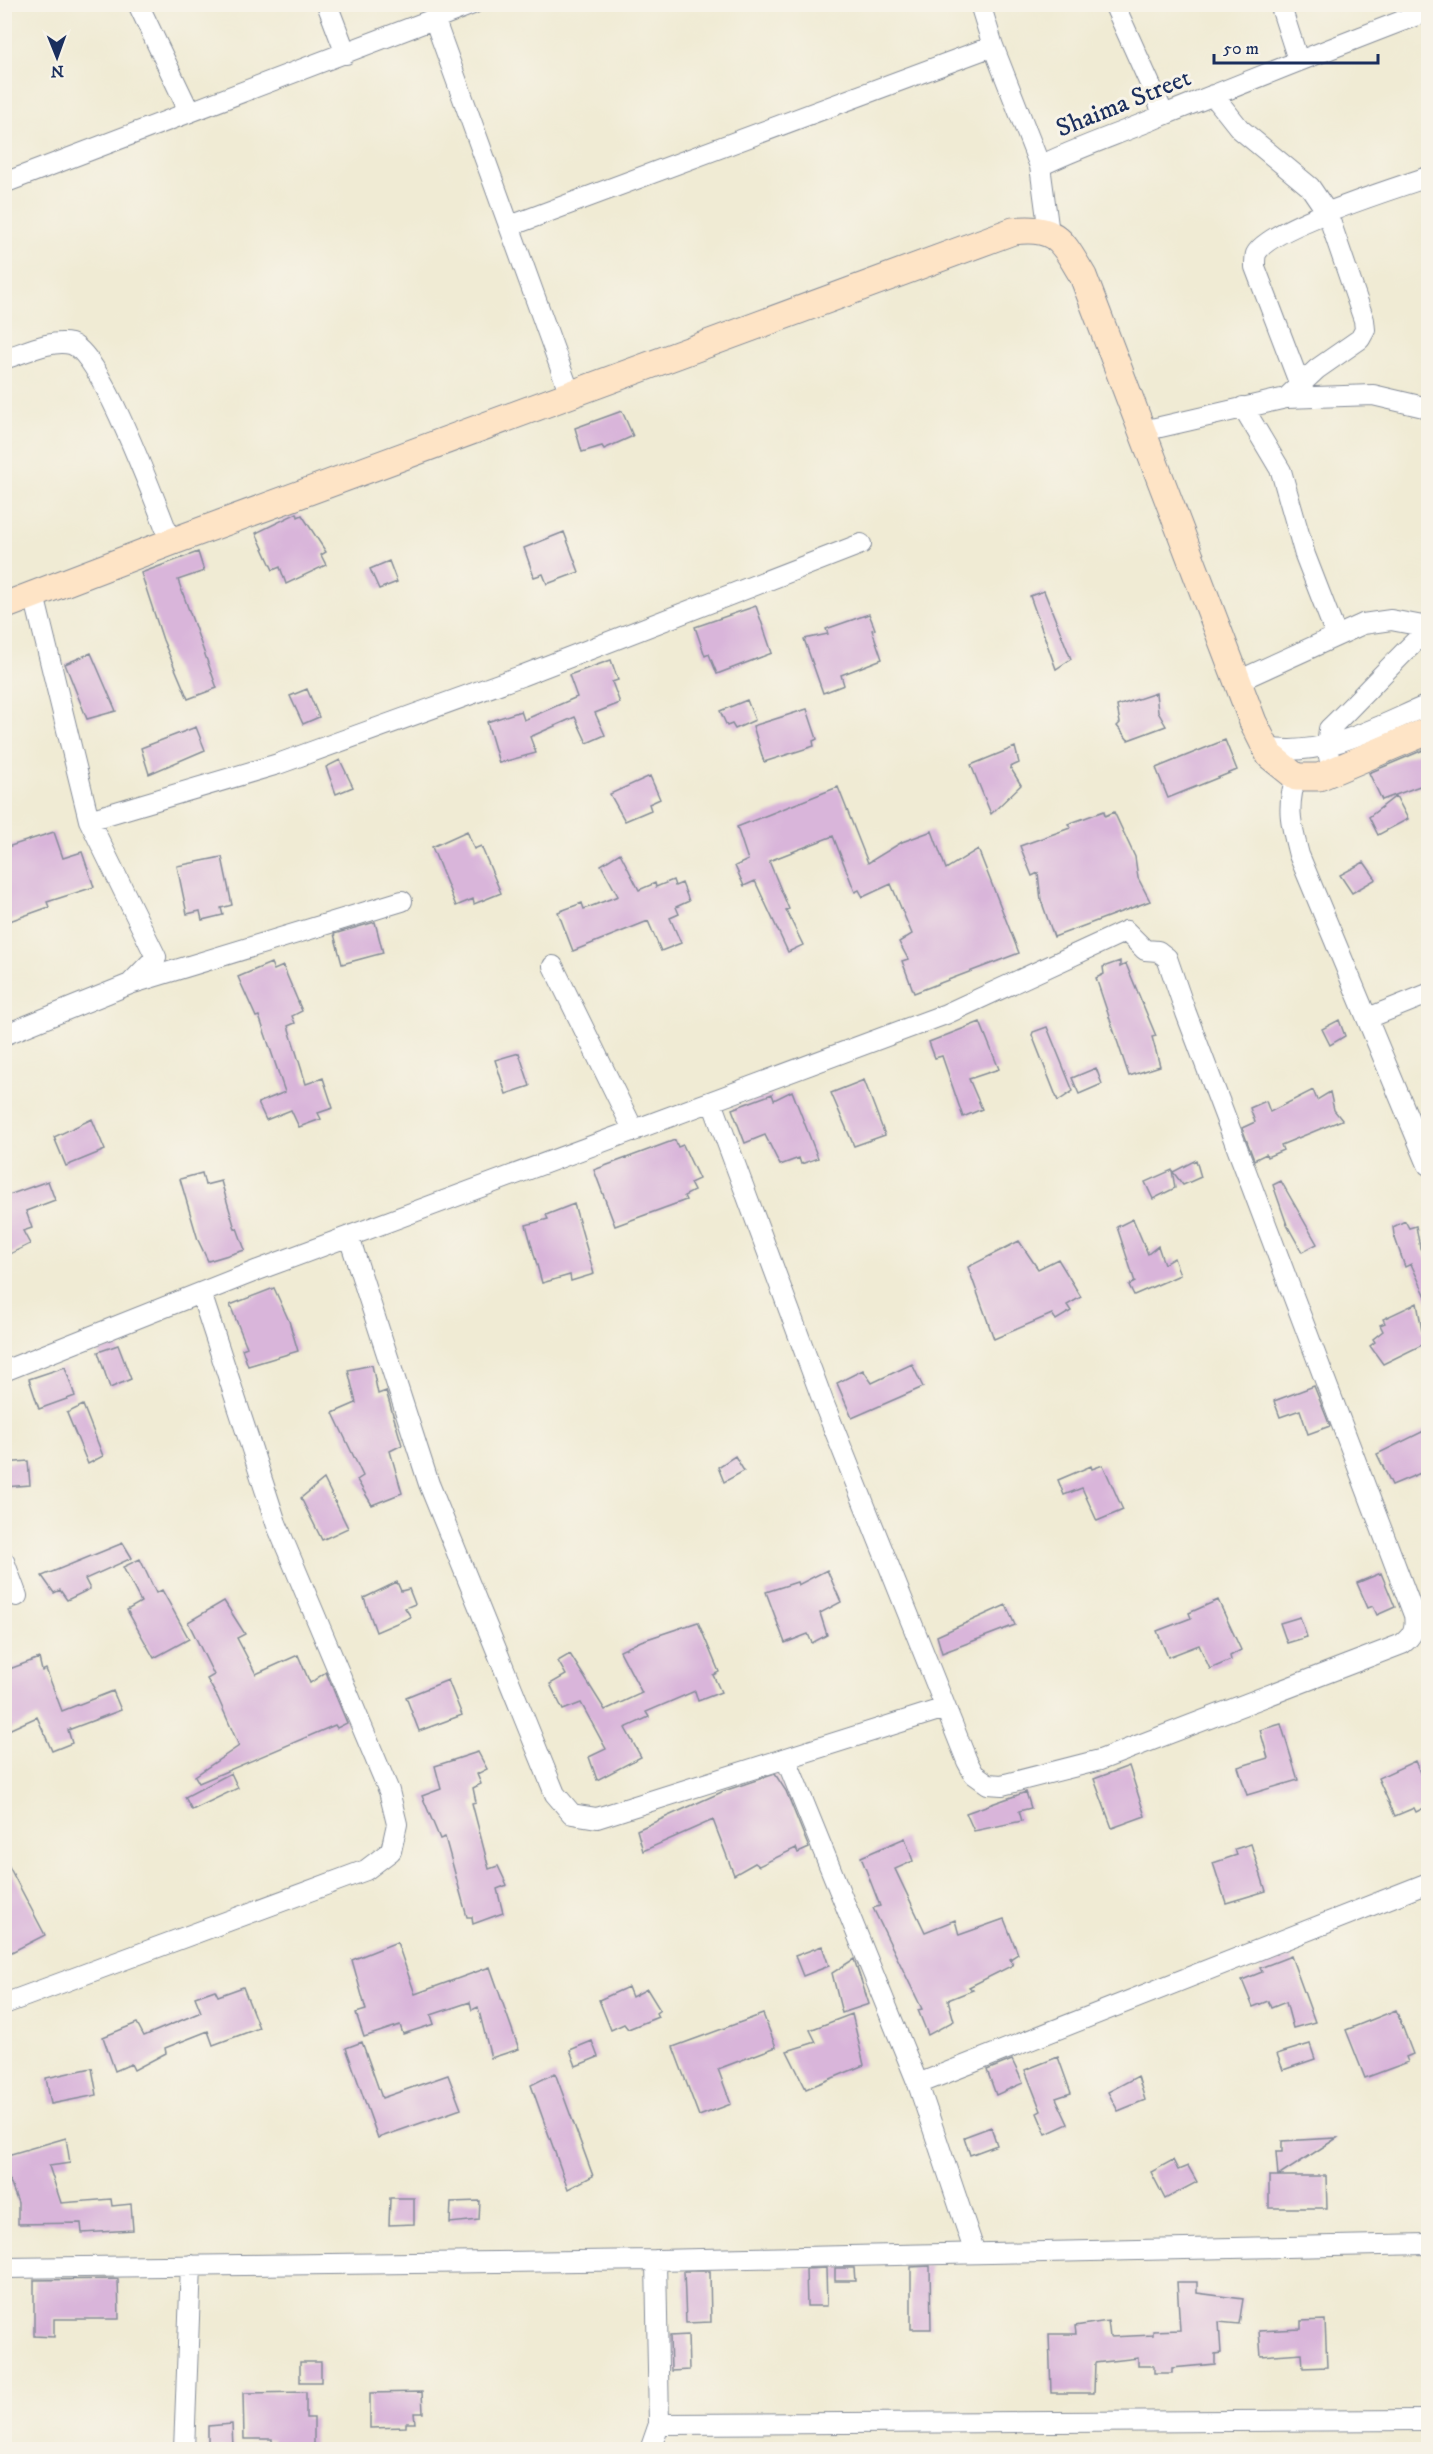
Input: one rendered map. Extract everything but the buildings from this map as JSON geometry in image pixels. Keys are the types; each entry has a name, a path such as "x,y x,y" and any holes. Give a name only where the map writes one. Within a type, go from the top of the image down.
{"street":[{"path":"138,4 189,111"},
{"path":"327,4 345,54"},
{"path":"4,183 189,111 435,21 473,4"},
{"path":"980,4 993,46 1040,166 1049,232"},
{"path":"1114,4 1164,115"},
{"path":"1280,4 1298,60"},
{"name":"Shaima Street","path":"1040,166 1077,147 1428,11"},
{"path":"435,21 570,394"},
{"path":"510,226 993,46"},
{"path":"1213,95 1240,129 1310,187 1327,212 1364,320 1365,330 1360,339 1317,369 1286,398"},
{"path":"1300,385 1255,267 1256,254 1265,243 1327,212 1428,177"},
{"path":"4,606 171,542 1013,231 1035,228 1049,232 1060,239 1083,276 1238,681 1270,756 1296,777 1319,777 1329,759 1329,729 1373,686 1392,662 1428,628"},
{"path":"4,359 56,343 72,345 87,356 119,415 171,542"},
{"path":"1143,431 1286,398 1373,395 1428,408"},
{"path":"1244,407 1281,471 1305,555 1336,635"},
{"path":"89,820 278,764 521,676 861,544"},
{"path":"34,595 89,820 156,957 129,984"},
{"path":"1238,681 1336,635 1379,620 1428,628"},
{"path":"1329,759 1428,705"},
{"path":"1267,748 1329,759 1428,731"},
{"path":"1296,777 1290,797 1289,816 1299,855 1428,1165"},
{"path":"4,1035 129,984 402,901"},
{"path":"4,1371 201,1293 946,1014 1126,931 1145,950 1158,951 1167,958 1185,1013 1414,1615 1414,1631 1402,1644 1100,1760 1016,1783 988,1784 974,1774 945,1708 824,1404 712,1102"},
{"path":"553,966 634,1131"},
{"path":"1368,1018 1428,994"},
{"path":"349,1237 429,1484 555,1794 572,1815 597,1818 945,1708"},
{"path":"4,2004 366,1870 391,1851 397,1824 389,1791 276,1523 201,1293"},
{"path":"4,1561 17,1596"},
{"path":"786,1759 918,2084 975,2253"},
{"path":"918,2084 1428,1883"},
{"path":"4,2268 656,2260 1428,2244"},
{"path":"650,2450 659,2424 656,2260"},
{"path":"184,2450 190,2265"},
{"path":"659,2424 1428,2420"}]}
